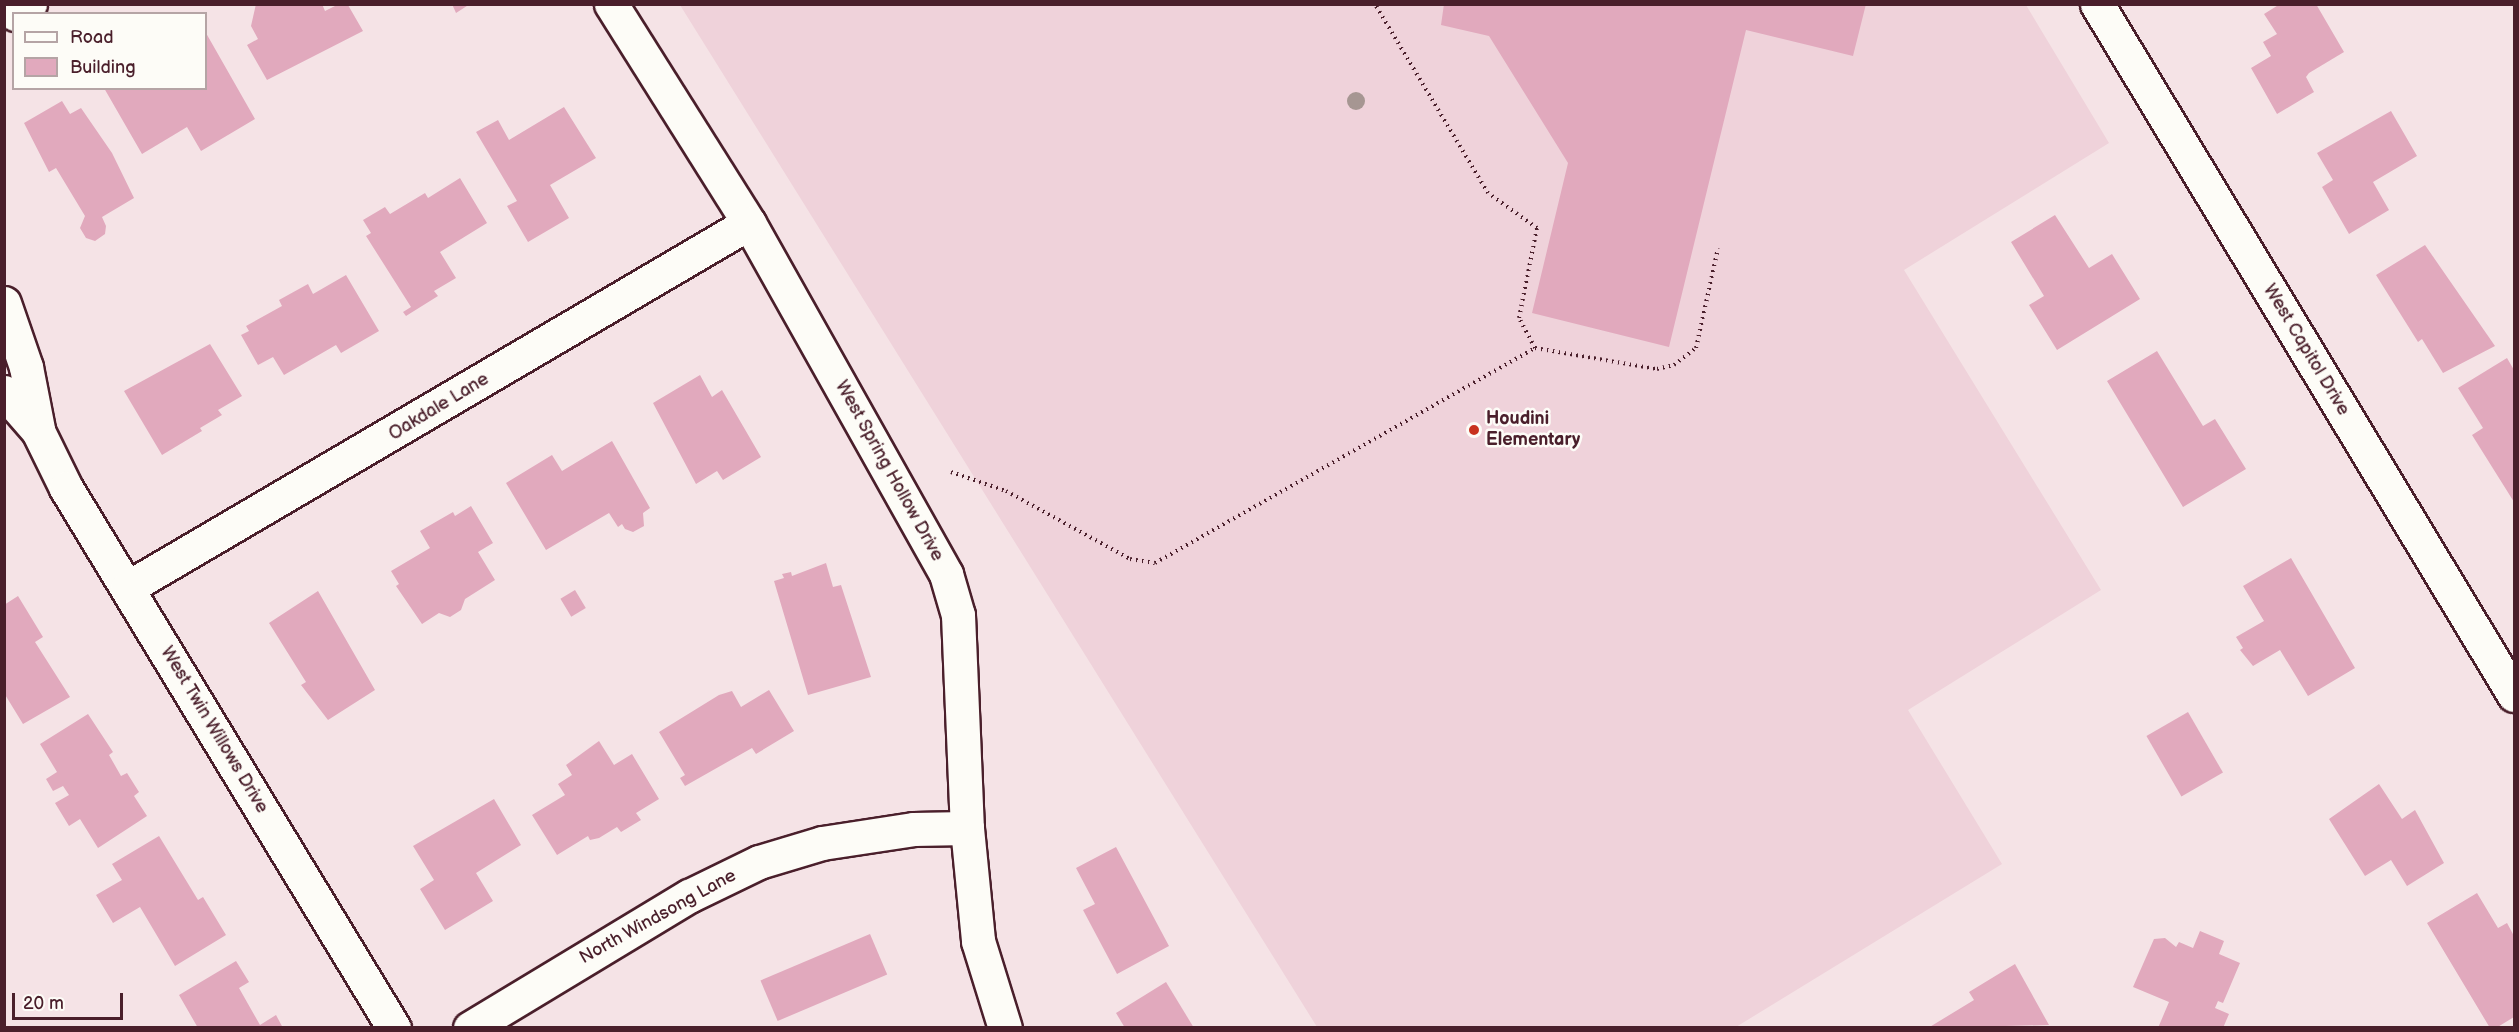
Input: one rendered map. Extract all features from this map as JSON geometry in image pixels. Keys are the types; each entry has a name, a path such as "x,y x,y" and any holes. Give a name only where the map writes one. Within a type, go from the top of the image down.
{"street":[{"path":"17,12 30,4"},
{"name":"West Spring Hollow Drive","path":"611,4 749,223 946,574 958,615 967,828 978,941 1005,1028"},
{"name":"West Capitol Drive","path":"2097,4 2514,695"},
{"name":"Oakdale Lane","path":"127,588 749,223"},
{"name":"West Twin Willows Drive","path":"4,303 26,367 38,431"},
{"name":"West Twin Willows Drive","path":"4,392 38,431 66,488 394,1028"},
{"name":"North Windsong Lane","path":"470,1028 689,896 759,862 822,843 914,829 967,828"}],"path":[{"path":"1375,4 1488,193 1537,228 1519,318 1535,348"},
{"path":"951,472 1006,491 1130,559 1155,563 1535,348 1657,369 1674,365 1696,348 1718,248"}],"shaded area":[{"name":"Houdini Elementary","path":"680,5 2026,5 2109,143 1904,270 2101,590 1908,710 2002,864 1736,1027 1317,1027"}],"building":[{"path":"256,4 322,4 325,11 337,5 348,5 363,31 267,80 247,45 258,39 251,26"},
{"path":"452,4 470,4 456,13"},
{"path":"1444,4 1866,4 1853,56 1746,30 1669,347 1532,313 1568,163 1489,36 1441,25"},
{"path":"2280,4 2316,4 2344,52 2306,77 2314,92 2277,114 2251,68 2271,56 2263,42 2277,34 2264,14"},
{"path":"207,35 255,119 201,151 187,127 142,154 105,90 207,90"},
{"path":"62,101 70,114 81,108 112,153 134,198 102,217 106,226 105,234 95,241 86,238 80,228 85,216 56,168 49,172 24,123"},
{"path":"564,107 596,158 550,185 569,218 528,242 507,206 517,201 476,132 498,120 509,140"},
{"path":"2391,111 2417,156 2373,182 2389,210 2349,234 2322,187 2333,180 2317,153"},
{"path":"460,178 487,223 440,252 456,278 434,291 438,296 406,316 403,312 411,307 366,236 371,233 363,220 385,207 390,214 425,193 428,198"},
{"path":"2055,215 2089,268 2112,254 2140,299 2057,350 2029,305 2044,296 2011,242"},
{"path":"2425,245 2495,346 2443,373 2422,339 2418,342 2376,275"},
{"path":"346,275 379,331 341,353 336,345 284,375 273,357 258,365 241,335 249,331 246,326 282,306 279,300 308,284 313,294"},
{"path":"210,344 242,396 218,410 222,415 200,428 202,431 162,455 124,391"},
{"path":"2157,351 2203,426 2215,419 2246,469 2183,507 2107,381"},
{"path":"2507,358 2514,370 2514,502 2472,435 2483,428 2458,388"},
{"path":"700,375 712,397 722,390 761,457 723,480 717,471 696,484 653,403"},
{"path":"612,441 650,508 643,513 644,526 633,532 625,529 622,524 618,527 609,513 546,550 506,483 552,455 562,471"},
{"path":"471,506 493,543 478,552 495,580 465,599 461,610 450,617 439,613 422,624 396,586 399,584 391,571 430,548 420,531 453,512 455,516"},
{"path":"2291,558 2355,668 2308,696 2280,650 2253,666 2240,650 2243,648 2236,637 2264,621 2243,586"},
{"path":"826,563 833,587 841,585 871,677 808,695 774,581 784,578 782,574 791,572 792,576"},
{"path":"575,590 586,608 571,617 560,599"},
{"path":"318,591 375,690 328,720 301,685 306,682 269,623"},
{"path":"18,596 43,637 35,642 70,697 23,724 4,693 4,605"},
{"path":"769,690 794,731 756,754 752,748 685,786 680,778 685,775 659,732 719,695 732,691 741,707"},
{"path":"2188,712 2223,773 2181,797 2146,736"},
{"path":"88,714 113,752 109,755 121,776 127,773 139,792 134,796 147,816 98,848 80,819 69,826 55,803 69,795 63,786 53,791 46,779 57,772 40,744"},
{"path":"599,741 614,765 632,754 659,799 636,813 641,820 621,832 617,827 599,838 590,840 588,836 557,855 532,815 565,795 558,784 572,775 566,765"},
{"path":"2379,784 2402,819 2415,810 2444,863 2407,886 2391,860 2365,876 2329,819"},
{"path":"494,799 521,845 476,873 493,901 445,930 420,889 434,880 413,846"},
{"path":"159,836 198,900 203,897 226,935 175,966 140,907 113,923 96,895 122,880 112,864"},
{"path":"1116,847 1169,946 1117,974 1083,910 1095,904 1076,868"},
{"path":"2477,893 2498,928 2507,923 2514,936 2514,1017 2496,1028 2490,1028 2427,923"},
{"path":"2200,931 2224,941 2219,954 2240,963 2223,1003 2218,1001 2215,1008 2229,1014 2223,1028 2158,1028 2169,1002 2133,987 2154,939 2165,938 2176,947 2179,942 2193,948"},
{"path":"870,934 887,975 778,1021 760,980"},
{"path":"236,961 249,982 239,988 260,1025 276,1015 283,1028 198,1028 179,995"},
{"path":"2015,964 2049,1025 1928,1028 1974,1000 1969,992"},
{"path":"1166,982 1194,1028 1125,1028 1116,1013"}],"place":[{"name":"Houdini Elementary","path":"1474,430"}]}
